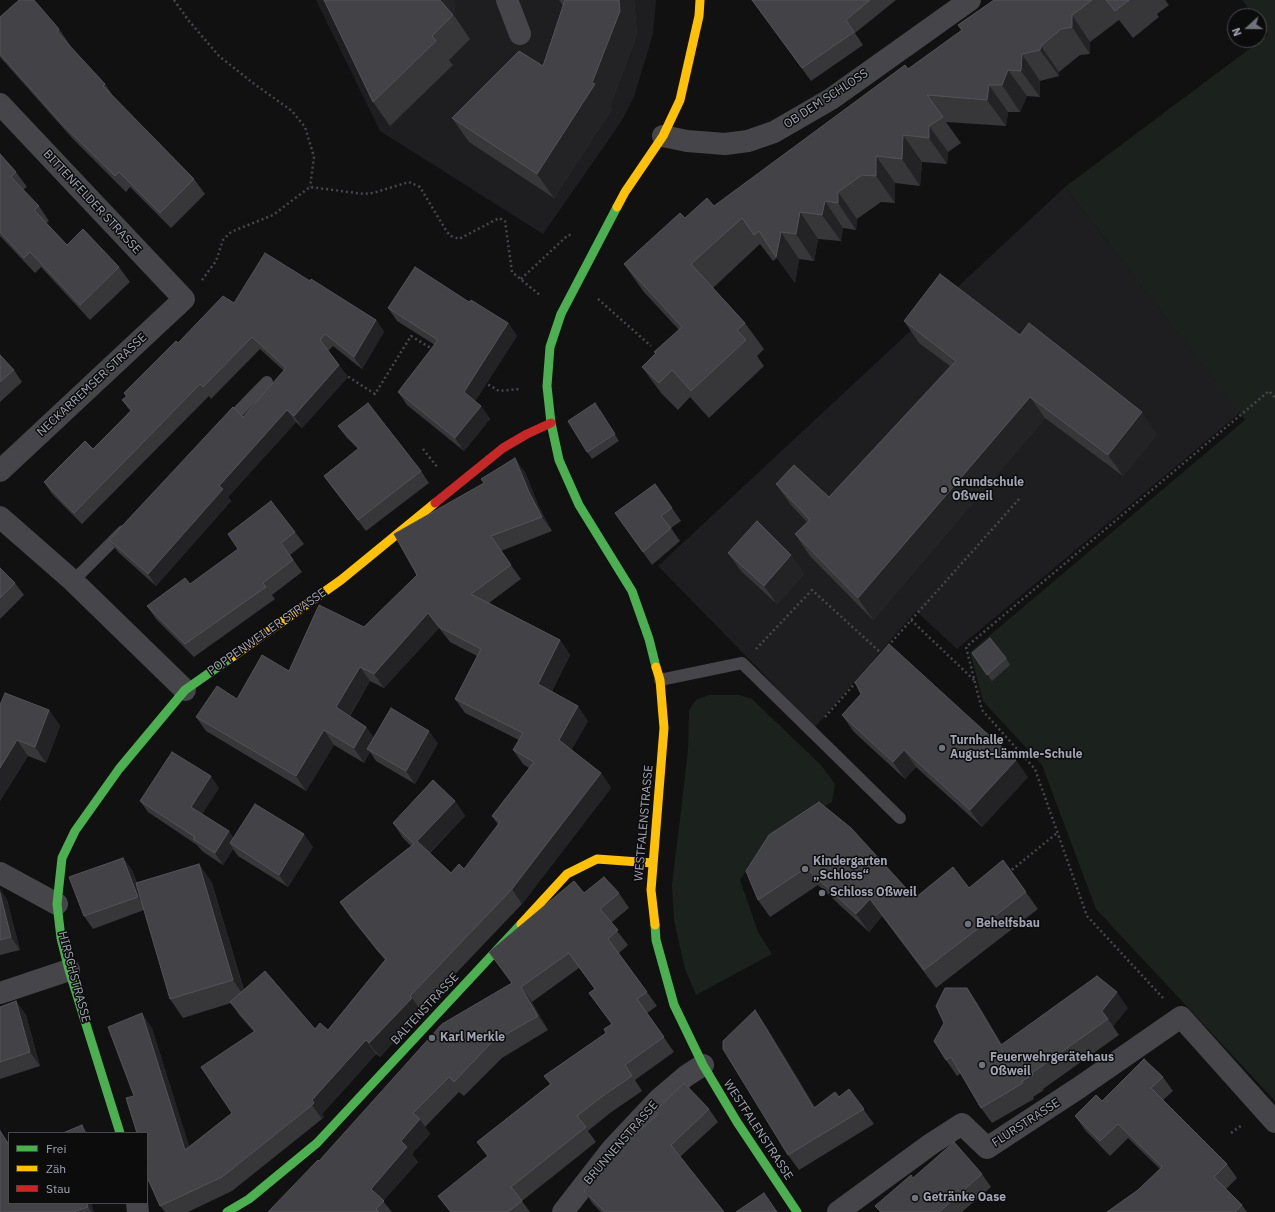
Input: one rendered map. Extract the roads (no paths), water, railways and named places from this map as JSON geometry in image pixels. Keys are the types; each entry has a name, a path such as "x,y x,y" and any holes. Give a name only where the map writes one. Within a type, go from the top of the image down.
{"street":[{"path":"507,0 520,34"},
{"name":"WESTFALENSTRASSE","path":"700,0 699,16 680,100 663,136 625,192 600,237 561,314 550,347 547,386 551,423 559,460 579,505 632,591 649,639 660,680 664,728 650,890 656,940 674,1005 703,1064 737,1122 797,1212"},
{"name":"OB DEM SCHLOSS","path":"663,136 687,141 725,144 748,141 774,132 831,99 970,0"},
{"name":"BITTENFELDER STRASSE","path":"0,104 184,299"},
{"name":"NECKARREMSER STRASSE","path":"0,471 184,299"},
{"name":"POPPENWEILER STRASSE","path":"186,690 341,580 503,448 527,434 551,423"},
{"path":"0,517 73,582 186,690"},
{"name":"HIRSCHSTRASSE","path":"120,1132 69,970 61,938 57,904 62,858 75,831 119,769 186,690"},
{"name":"BALTENSTRASSE","path":"227,1212 249,1199 317,1143 567,874 597,860 653,863"},
{"path":"0,873 57,904"},
{"path":"0,993 69,970"},
{"name":"FLURSTRASSE","path":"838,1212 931,1144 962,1124 987,1148 1080,1087 1180,1017 1275,1122"},
{"name":"BRUNNENSTRASSE","path":"563,1212 612,1149 659,1099 703,1064"}],"lane":[{"path":"217,434 267,382"},
{"path":"73,582 128,525"},
{"path":"660,680 742,663 900,818"}],"place":[{"name":"Grundschule Oßweil","path":"944,490"},
{"name":"Turnhalle August-Lämmle-Schule","path":"942,748"},
{"name":"Kindergarten „Schloss“","path":"805,869"},
{"name":"Schloss Oßweil","path":"822,893"},
{"name":"Behelfsbau","path":"968,924"},
{"name":"Karl Merkle","path":"432,1038"},
{"name":"Feuerwehrgerätehaus Oßweil","path":"982,1065"},
{"name":"Getränke Oase","path":"915,1198"}]}
